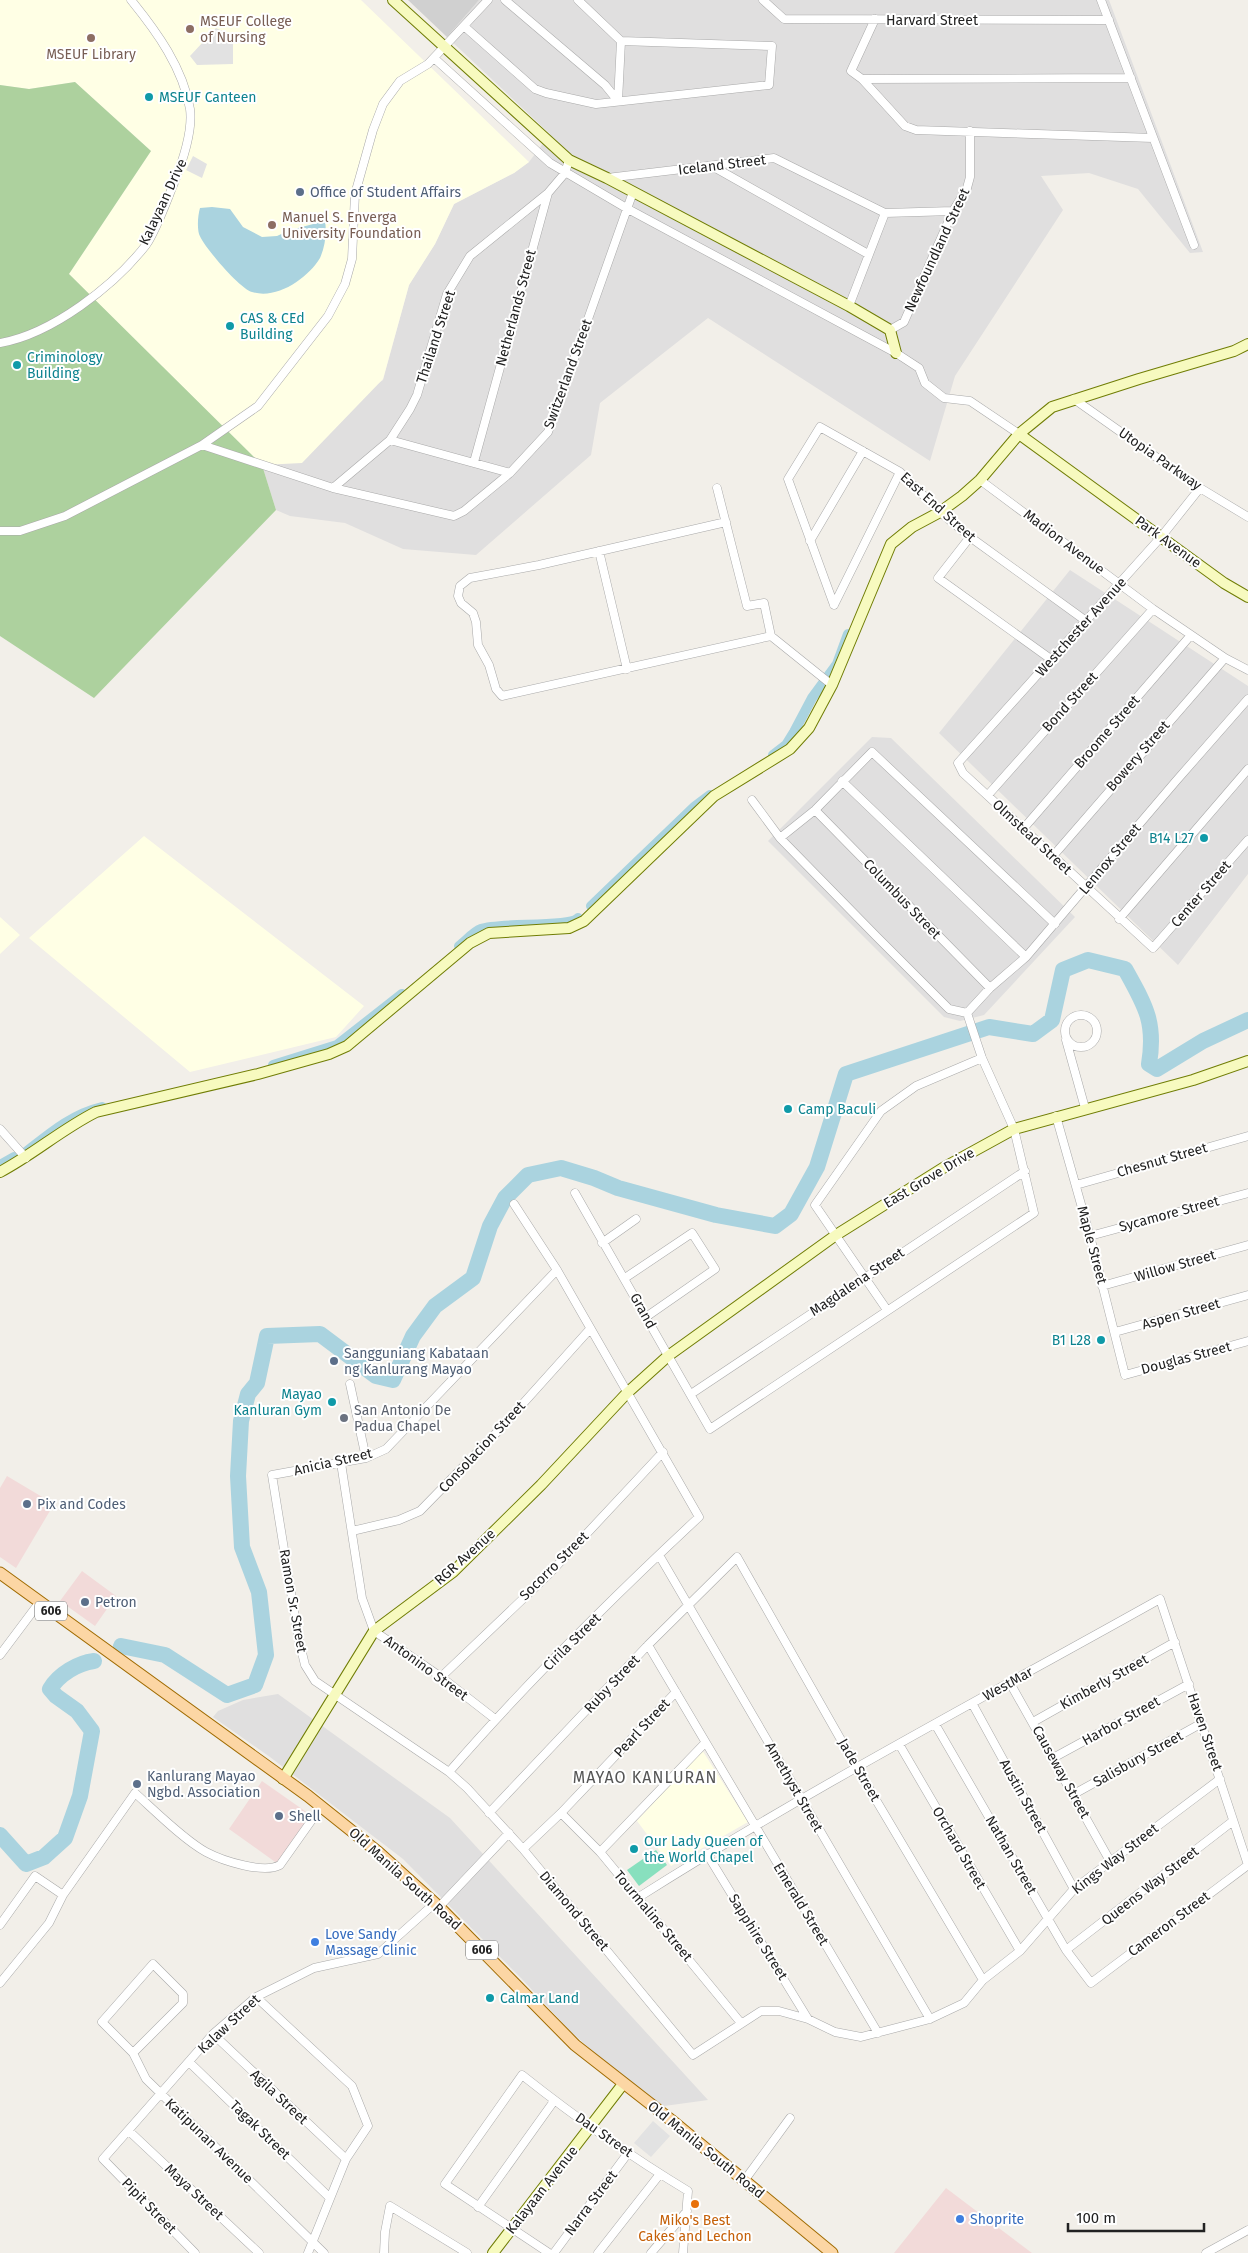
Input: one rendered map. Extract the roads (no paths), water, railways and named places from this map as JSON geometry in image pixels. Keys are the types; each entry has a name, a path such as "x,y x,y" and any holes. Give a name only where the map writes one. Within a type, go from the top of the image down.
{"main road":[{"name":"Old Manila South Road","path":"0,1573 321,1806 378,1852 437,1905 574,2045 671,2120 832,2253"}],"street":[{"name":"Kalayaan Drive","path":"0,343 42,329 78,309 108,284 146,244 185,157 190,111 179,69 145,16 132,0"},
{"path":"393,0 569,160 607,178 849,306 890,330 896,353"},
{"path":"0,530 20,531 65,516 202,445 258,406 328,316 345,284 352,259 355,194 373,130 383,104 400,81 428,64 465,27 488,0"},
{"path":"505,0 605,86 618,101"},
{"path":"465,27 535,89 596,104 769,85 772,46 621,41 578,0"},
{"path":"1101,0 1194,245"},
{"name":"Harvard Street","path":"765,1 784,19 1109,20"},
{"path":"875,19 851,71 862,79 905,126 916,130 1153,138"},
{"path":"618,101 621,41"},
{"path":"434,58 543,157 565,173 628,209 896,353 919,368 925,383 944,398 970,401 1019,434"},
{"path":"862,79 1131,78"},
{"name":"Newfoundland Street","path":"890,330 904,322 954,211 967,188 970,177 970,131"},
{"name":"Iceland Street","path":"607,178 774,158 885,213"},
{"name":"Netherlands Street","path":"474,462 548,193 565,173 569,160"},
{"path":"712,166 868,254"},
{"name":"Switzerland Street","path":"332,488 454,516 464,511 510,473 548,432 633,192"},
{"name":"Thailand Street","path":"332,488 390,440 410,409 417,395 447,294 470,256 548,193"},
{"path":"849,306 885,213 954,211"},
{"path":"0,1172 26,1158 75,1122 96,1112 258,1074 329,1054 347,1046 470,943 489,933 569,928 584,922 714,796 790,749 809,728 832,685 891,544 912,528 940,512 980,480 1019,434 1052,407 1234,351 1248,344"},
{"name":"Utopia Parkway","path":"1074,399 1200,488 1248,516"},
{"name":"East End Street","path":"900,472 834,605 788,479 820,427 900,472 940,512 970,537 1086,621"},
{"name":"Park Avenue","path":"1019,434 1224,583 1248,597"},
{"path":"390,440 510,473"},
{"path":"202,445 332,488"},
{"path":"810,541 863,451"},
{"name":"Madion Avenue","path":"980,480 1120,583 1152,609 1225,658 1248,670"},
{"path":"717,488 747,606 764,603 771,636 832,685"},
{"name":"Westchester Avenue","path":"958,763 1161,537 1200,488"},
{"path":"726,522 470,578 460,586 458,596 461,603 473,613 476,622 478,645 489,665 496,689 502,696 771,636"},
{"path":"970,537 938,578 1052,660"},
{"path":"599,551 627,668"},
{"name":"Bond Street","path":"988,795 1152,609"},
{"name":"Broome Street","path":"1023,829 1191,635"},
{"name":"Bowery Street","path":"1053,856 1225,658"},
{"name":"Lennox Street","path":"967,1013 990,988 1026,957 1176,780 1248,699"},
{"path":"780,838 815,810 872,752 1055,924"},
{"name":"Olmstead Street","path":"958,763 962,772 1086,888 1154,948"},
{"path":"1120,919 1248,769"},
{"path":"842,781 1026,957"},
{"path":"752,800 780,838 949,1009 967,1013 982,1058 1014,1129 1025,1170 1034,1213 887,1310 815,1204 881,1111 916,1086 982,1058"},
{"name":"Columbus Street","path":"815,810 990,988"},
{"name":"Center Street","path":"1154,948 1248,840"},
{"path":"1066,1037 1072,1046 1088,1046 1096,1038 1096,1027 1090,1018 1076,1016 1067,1022 1064,1032 1085,1108"},
{"name":"East Grove Drive","path":"648,1372 836,1235 943,1168 1014,1129 1085,1108 1193,1080 1248,1061"},
{"name":"Maple Street","path":"1056,1116 1090,1236 1125,1375"},
{"path":"0,1128 26,1158"},
{"name":"Chesnut Street","path":"1076,1185 1248,1136"},
{"name":"Magdalena Street","path":"691,1394 1025,1170"},
{"name":"Grand","path":"575,1193 710,1429 887,1310"},
{"name":"Sycamore Street","path":"1090,1236 1248,1193"},
{"path":"514,1204 557,1270 663,1452"},
{"path":"602,1243 636,1219"},
{"path":"625,1278 692,1233 715,1269 646,1317"},
{"name":"Willow Street","path":"1102,1286 1248,1245"},
{"name":"Anicia Street","path":"272,1475 366,1458 386,1449 557,1270"},
{"name":"Aspen Street","path":"1115,1332 1248,1295"},
{"name":"Consolacion Street","path":"352,1531 399,1520 420,1511 501,1428 590,1329"},
{"name":"Douglas Street","path":"1125,1375 1248,1341"},
{"name":"RGR Avenue","path":"283,1779 374,1631 453,1572 541,1485 648,1372"},
{"path":"350,1384 366,1458"},
{"name":"Cirila Street","path":"449,1772 495,1719 699,1517 663,1452"},
{"name":"Socorro Street","path":"441,1677 549,1574 663,1452"},
{"name":"Antonino Street","path":"341,1463 362,1598 374,1631 441,1677 495,1719"},
{"name":"Ramon Sr. Street","path":"272,1475 298,1636 305,1665 315,1681 449,1772"},
{"name":"Amethyst Street","path":"659,1555 930,2019"},
{"name":"Ruby Street","path":"489,1813 648,1645 737,1557"},
{"name":"Jade Street","path":"737,1557 857,1768 983,1980"},
{"name":"WestMar","path":"639,1897 707,1854 801,1799 1160,1599"},
{"name":"Haven Street","path":"1160,1599 1248,1865"},
{"path":"0,1655 39,1603"},
{"name":"Kimberly Street","path":"1033,1722 1175,1642"},
{"name":"Emerald Street","path":"648,1645 878,2034"},
{"name":"Causeway Street","path":"1010,1683 1054,1758 1110,1861"},
{"name":"Harbor Street","path":"1054,1758 1189,1684"},
{"name":"Pearl Street","path":"523,1849 561,1813 676,1692"},
{"name":"Austin Street","path":"972,1704 1074,1889"},
{"name":"Salisbury Street","path":"1074,1794 1202,1723"},
{"name":"Nathan Street","path":"934,1724 1066,1950 1091,1983"},
{"path":"600,1852 705,1743"},
{"name":"Orchard Street","path":"899,1744 1020,1951"},
{"name":"Diamond Street","path":"449,1772 467,1788 523,1849 693,2055"},
{"name":"Kings Way Street","path":"693,2055 761,2011 779,2011 808,2019 835,2032 861,2037 930,2019 964,2003 983,1980 1020,1951 1074,1889 1220,1779"},
{"path":"0,1983 49,1923 63,1895 135,1793 206,1852 244,1865 272,1869 280,1865 321,1806"},
{"name":"Tourmaline Street","path":"561,1813 600,1852 639,1897 741,2023"},
{"name":"Queens Way Street","path":"1066,1950 1233,1821"},
{"name":"Kalaw Street","path":"103,2159 213,2034 256,1996 314,1968 378,1954 437,1905 509,1833"},
{"name":"Sapphire Street","path":"707,1854 808,2019"},
{"name":"Cameron Street","path":"1091,1983 1248,1865"},
{"path":"1,1922 35,1876 63,1895"},
{"name":"Katipunan Avenue","path":"133,2053 183,2003 183,1994 153,1964 102,2022 133,2053 146,2079 160,2094 324,2253"},
{"path":"256,1996 352,2086 368,2126 346,2159 308,2253"},
{"name":"Agila Street","path":"213,2034 346,2159"},
{"name":"Tagak Street","path":"190,2062 330,2198"},
{"name":"Dau Street","path":"478,2207 445,2184 522,2075 554,2101 628,2153 688,2191 687,2211"},
{"name":"Kalayaan Avenue","path":"493,2253 592,2127 623,2084"},
{"path":"549,2253 478,2207 554,2101"},
{"path":"744,2181 790,2118"},
{"name":"Maya Street","path":"129,2131 259,2253"},
{"name":"Narra Street","path":"554,2253 628,2153"},
{"name":"Pipit Street","path":"103,2159 195,2253"},
{"path":"598,2253 660,2174"},
{"path":"384,2253 385,2232 390,2206 468,2253"},
{"path":"650,2253 687,2211"},
{"path":"682,2253 687,2211"},
{"path":"1206,2253 1248,2230"}],"water":[{"path":"200,208 230,209 243,227 262,237 277,236 290,230 325,221 325,240 320,258 308,273 291,286 271,293 252,292 239,283 223,266 207,248 199,234"}],"waterway":[{"path":"773,755 786,745 812,698 837,664 848,634"},
{"path":"591,906 694,807 710,795"},
{"path":"459,946 472,934 481,929 562,923 578,918"},
{"path":"121,1646 165,1655 227,1695 255,1685 266,1655 259,1592 242,1547 238,1476 241,1421 248,1394 257,1383 267,1336 320,1334 376,1376 393,1380 413,1336 435,1306 473,1278 490,1226 505,1198 528,1175 561,1168 618,1188 716,1215 775,1226 791,1214 817,1167 846,1074 989,1027 1033,1034 1052,1020 1063,970 1088,960 1125,969 1147,1014 1151,1036 1149,1064 1157,1069 1203,1041 1248,1020"},
{"path":"273,1065 337,1045 402,994"},
{"path":"26,1152 71,1119 102,1107"},
{"path":"0,1165 14,1157"},
{"path":"0,1835 26,1864 44,1857 65,1838 80,1796 92,1731 77,1711 56,1696 50,1689 69,1670 94,1661"}],"place":[{"name":"MSEUF College of Nursing","path":"190,29"},
{"name":"MSEUF Library","path":"91,38"},
{"name":"MSEUF Canteen","path":"149,97"},
{"name":"Office of Student Affairs","path":"300,192"},
{"name":"Manuel S. Enverga University Foundation","path":"272,225"},
{"name":"CAS & CEd Building","path":"230,326"},
{"name":"Criminology Building","path":"17,365"},
{"name":"B14 L27","path":"1204,838"},
{"name":"Camp Baculi","path":"788,1109"},
{"name":"B1 L28","path":"1101,1340"},
{"name":"Sangguniang Kabataan ng Kanlurang Mayao","path":"334,1361"},
{"name":"Mayao Kanluran Gym","path":"332,1402"},
{"name":"San Antonio De Padua Chapel","path":"344,1418"},
{"name":"Pix and Codes","path":"27,1504"},
{"name":"Petron","path":"85,1602"},
{"name":"Kanlurang Mayao Ngbd. Association","path":"137,1784"},
{"name":"Shell","path":"279,1816"},
{"name":"Our Lady Queen of the World Chapel","path":"634,1849"},
{"name":"Love Sandy Massage Clinic","path":"315,1942"},
{"name":"Calmar Land","path":"490,1998"},
{"name":"Miko's Best Cakes and Lechon","path":"695,2204"},
{"name":"Shoprite","path":"960,2219"}],"district":[{"name":"MAYAO KANLURAN","path":"645,1777"}]}
